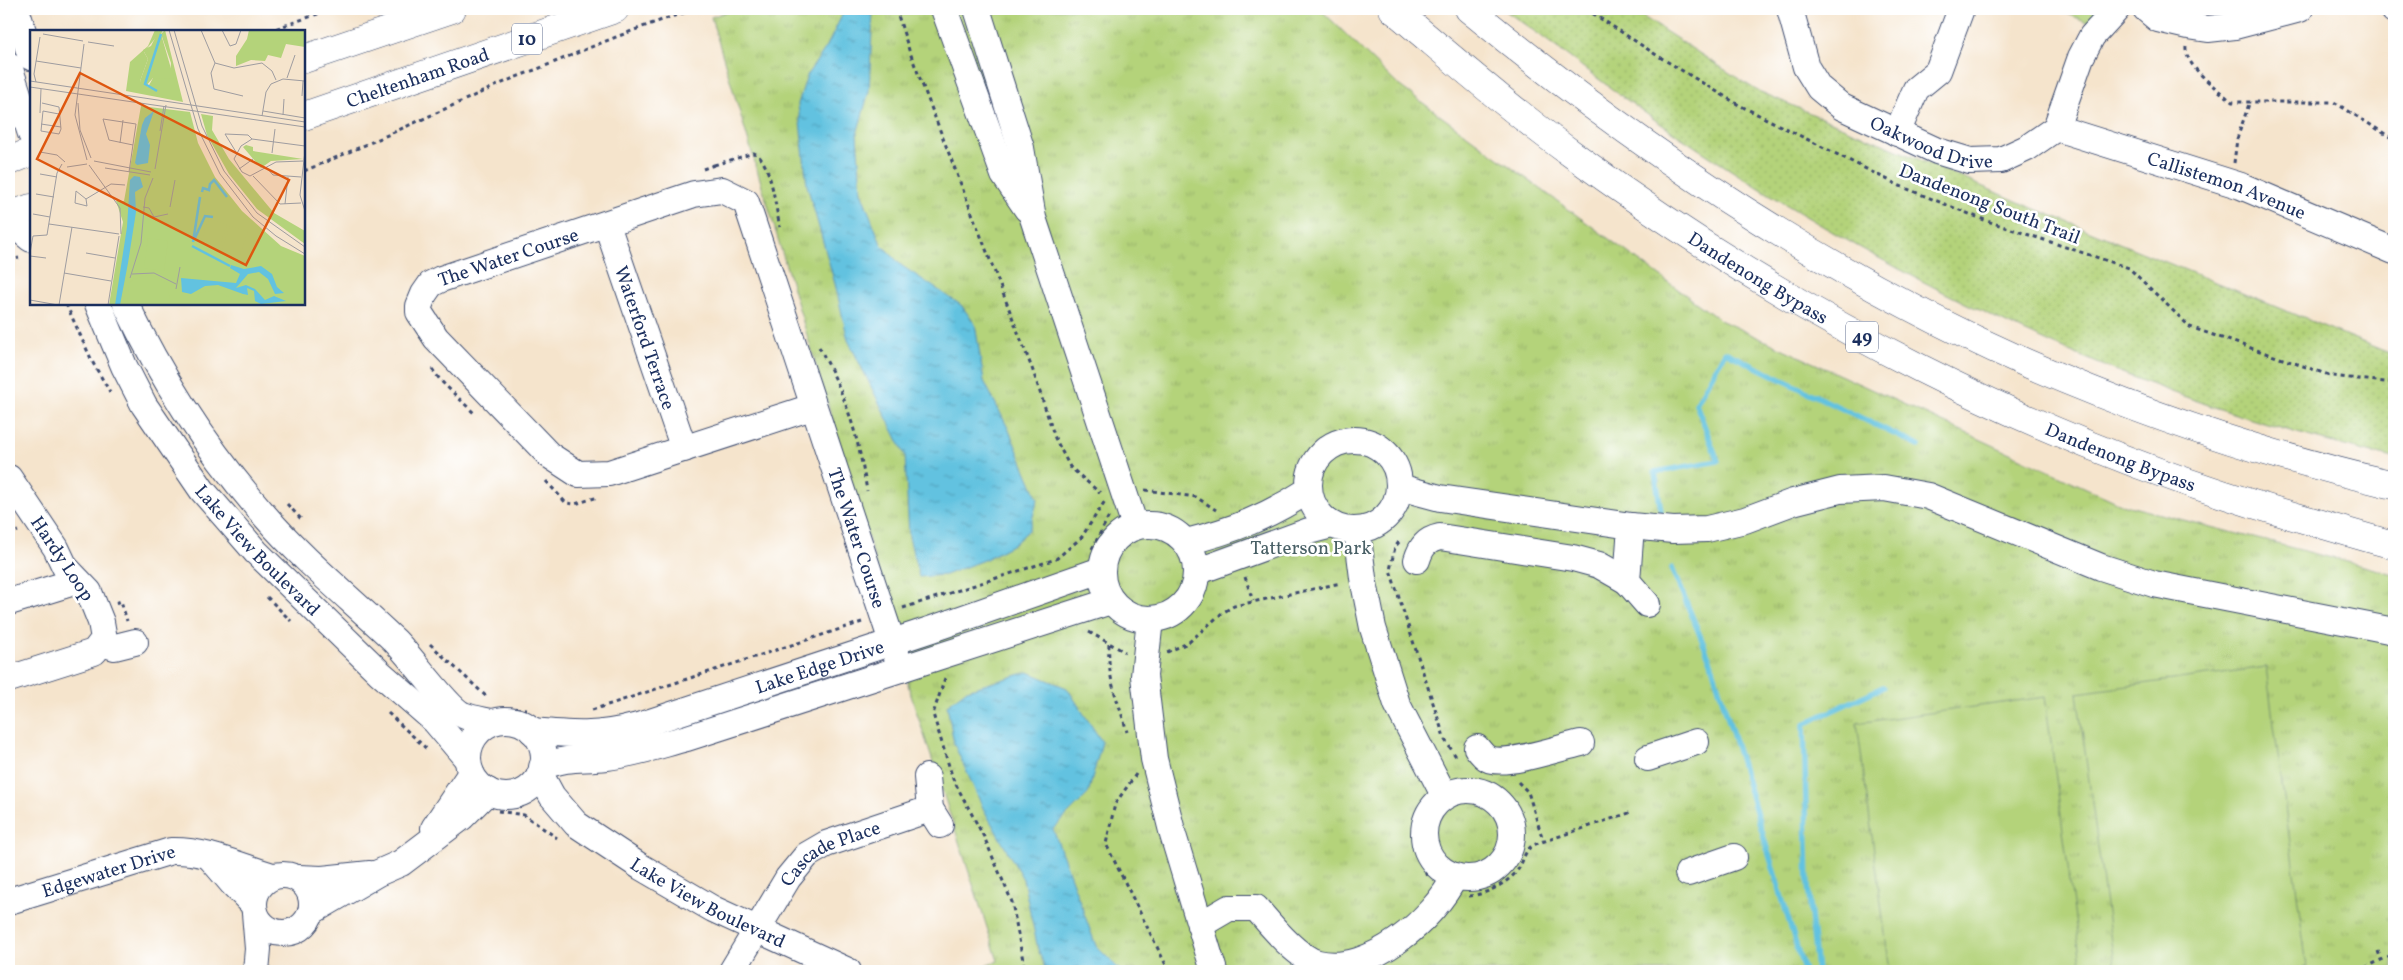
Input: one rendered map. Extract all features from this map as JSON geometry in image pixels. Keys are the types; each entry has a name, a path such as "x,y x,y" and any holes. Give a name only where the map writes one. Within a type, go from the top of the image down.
{"main road":[{"path":"305,59 452,9"},
{"name":"Cheltenham Road","path":"305,116 615,9"},
{"name":"Dandenong Bypass","path":"1394,9 1572,154 1656,212 1747,271 1923,370 1997,407 2167,476 2251,504 2394,545"},
{"path":"1469,9 1590,105 1683,170 1766,224 1933,318 2024,362 2191,426 2270,452 2394,485"},
{"path":"9,161 30,152"},
{"path":"9,216 30,208"}],"street":[{"path":"16,9 25,58 30,121"},
{"path":"944,9 1004,175 1033,218"},
{"path":"977,9 1021,148 1033,218 1115,495 1135,526"},
{"name":"Oakwood Drive","path":"1790,9 1806,67 1819,88 1842,108 1896,133 1937,151 1970,161 2001,160 2027,148 2056,128"},
{"path":"1896,133 1916,89 1938,71 1961,9"},
{"path":"2056,128 2081,57 2092,36 2116,9"},
{"path":"2146,9 2158,19 2208,29 2234,26 2300,9"},
{"name":"Callistemon Avenue","path":"2056,128 2232,183 2394,251"},
{"name":"The Water Course","path":"812,407 609,473 578,474 542,448 436,338 419,312 424,294 431,284 442,279 607,225 694,194 722,190 746,202 812,407 868,616 892,642 901,669"},
{"path":"9,221 30,238"},
{"name":"Waterford Terrace","path":"607,225 684,449"},
{"name":"Lake View Boulevard","path":"101,305 124,366 144,404 202,490 256,552 380,673 429,714 484,780 676,888 757,930 848,971"},
{"name":"Lake View Boulevard","path":"127,305 156,360 205,440 266,517 414,660 451,707 462,715 496,710"},
{"path":"1196,572 1294,536 1344,528 1370,527 1382,520 1396,500 1399,487 1397,473 1391,460 1381,449 1367,442 1353,440 1338,443 1326,451 1316,462 1310,475 1309,490 1318,512 1344,528 1363,578 1373,628 1397,704 1444,795"},
{"name":"Hardy Loop","path":"9,478 56,548 65,567 88,592 97,609 103,630 102,643"},
{"path":"1399,487 1440,498 1631,526 1673,530 1708,529 1745,520 1794,502 1840,490 1884,488 1928,496 2101,567 2154,584 2394,631"},
{"path":"1186,542 1252,522 1309,490"},
{"path":"1148,524 1163,526 1175,532 1192,550 1196,572 1195,584 1183,605 1162,617 1150,619 1135,617 1122,611 1111,601 1103,586 1101,570 1104,556 1111,543 1121,533 1135,526 1148,524"},
{"path":"1627,581 1631,526"},
{"path":"1417,560 1420,548 1430,539 1440,537 1574,558 1599,565 1627,581 1647,604"},
{"name":"Lake Edge Drive","path":"532,720 577,735 610,732 638,726 1101,570"},
{"path":"9,602 77,581"},
{"name":"Lake Edge Drive","path":"541,771 568,758 606,757 649,748 1111,601"},
{"path":"1150,619 1144,676 1154,759 1214,971"},
{"path":"9,679 94,652 102,643 116,647 135,642"},
{"path":"496,710 514,721 532,720 542,748 541,771 533,784 522,791 484,780 469,748 474,737 496,710"},
{"path":"1648,758 1696,742"},
{"path":"1468,754 1482,755 1492,760 1533,756 1581,743"},
{"name":"Lake View Boulevard","path":"541,771 552,796 560,824"},
{"name":"Cascade Place","path":"732,971 798,864 816,848 935,817 927,777"},
{"path":"311,912 378,873 401,863 462,817 484,780"},
{"path":"1200,925 1229,908 1256,908 1288,944 1318,963 1348,965 1376,955 1418,924 1451,884 1466,878 1482,876 1496,868 1506,856 1511,844 1511,818 1496,800 1473,789 1454,791 1444,795 1433,805 1423,830 1430,858 1451,884"},
{"name":"Edgewater Drive","path":"9,901 171,851 191,851 272,876"},
{"path":"209,856 254,908 260,922 267,929 287,933"},
{"path":"1688,873 1734,857"},
{"path":"256,971 258,949 254,908 259,887 272,876 281,874 299,878 339,878 378,873"},
{"path":"264,971 287,933 302,926 311,912 313,905 309,890 299,878"}],"path":[{"path":"272,30 332,9"},
{"path":"305,171 360,149 405,126 448,109 520,76 620,36 697,9"},
{"path":"896,9 908,50 1033,372 1054,438 1070,467 1099,493 1115,495 1149,489 1196,497 1218,512 1228,530"},
{"name":"Dandenong South Trail","path":"1586,9 1658,56 1739,105 1900,186 1987,221 2129,268 2190,327 2332,376 2394,383"},
{"path":"2188,26 2185,52 2198,73 2232,102 2334,102 2390,137 2394,136"},
{"path":"2232,183 2237,139 2250,102"},
{"path":"696,171 714,166"},
{"path":"430,366 442,381 483,421"},
{"path":"544,480 566,503 575,504 603,495"},
{"path":"577,735 577,715 868,616 1056,559 1081,538 1115,495"},
{"path":"286,503 306,525"},
{"path":"1400,541 1395,546 1390,570 1445,740 1453,755 1468,754"},
{"path":"1084,630 1093,633 1129,655 1146,656 1166,653 1188,643 1222,613 1234,606 1253,600 1363,578"},
{"path":"425,640 496,710 532,720"},
{"path":"1109,644 1108,659 1112,687 1128,736"},
{"path":"948,673 932,714 953,779 984,837 1012,902 1025,971"},
{"path":"1137,772 1115,804 1106,844 1169,971"},
{"path":"1517,781 1528,792 1543,840"},
{"path":"1416,826 1414,841 1427,877 1451,884 1471,896 1500,885 1518,871 1526,850 1543,840 1632,812"},
{"path":"2378,951 2381,960"},
{"path":"2358,971 2394,954"}],"green space":[{"name":"Tatterson Park","path":"734,9 1320,9 1397,84 1720,320 2121,504 2394,574 2394,971 972,971 998,961 910,692 890,610 711,17"},
{"path":"1503,9 1631,9 1756,90 2021,203 2394,355 2394,458 2295,432 2198,401 2103,365 2011,325 1920,280 1831,231 1744,178 1638,108"},
{"path":"2055,9 2096,9 2099,11 2090,23"},
{"path":"2266,667 2307,967 2275,971 2115,971 2077,693"},
{"path":"2045,697 2082,971 1890,971 1857,723"}],"water":[{"path":"845,9 873,11 869,91 857,134 861,192 881,244 902,266 961,305 975,324 984,381 1008,428 1038,499 1029,530 1014,544 986,559 945,575 919,577 909,537 905,455 848,340 835,284 807,185 798,104 807,75 827,46"},
{"path":"1028,672 1067,688 1102,742 1088,794 1053,829 1096,946 1121,971 1046,971 1038,949 1023,879 984,810 954,744 947,705 967,690"}],"waterway":[{"path":"1661,511 1655,472 1718,461 1696,404 1725,352 1919,446"},
{"path":"1672,568 1711,662 1804,971"},
{"path":"1817,971 1808,886 1804,724 1883,687"}]}
